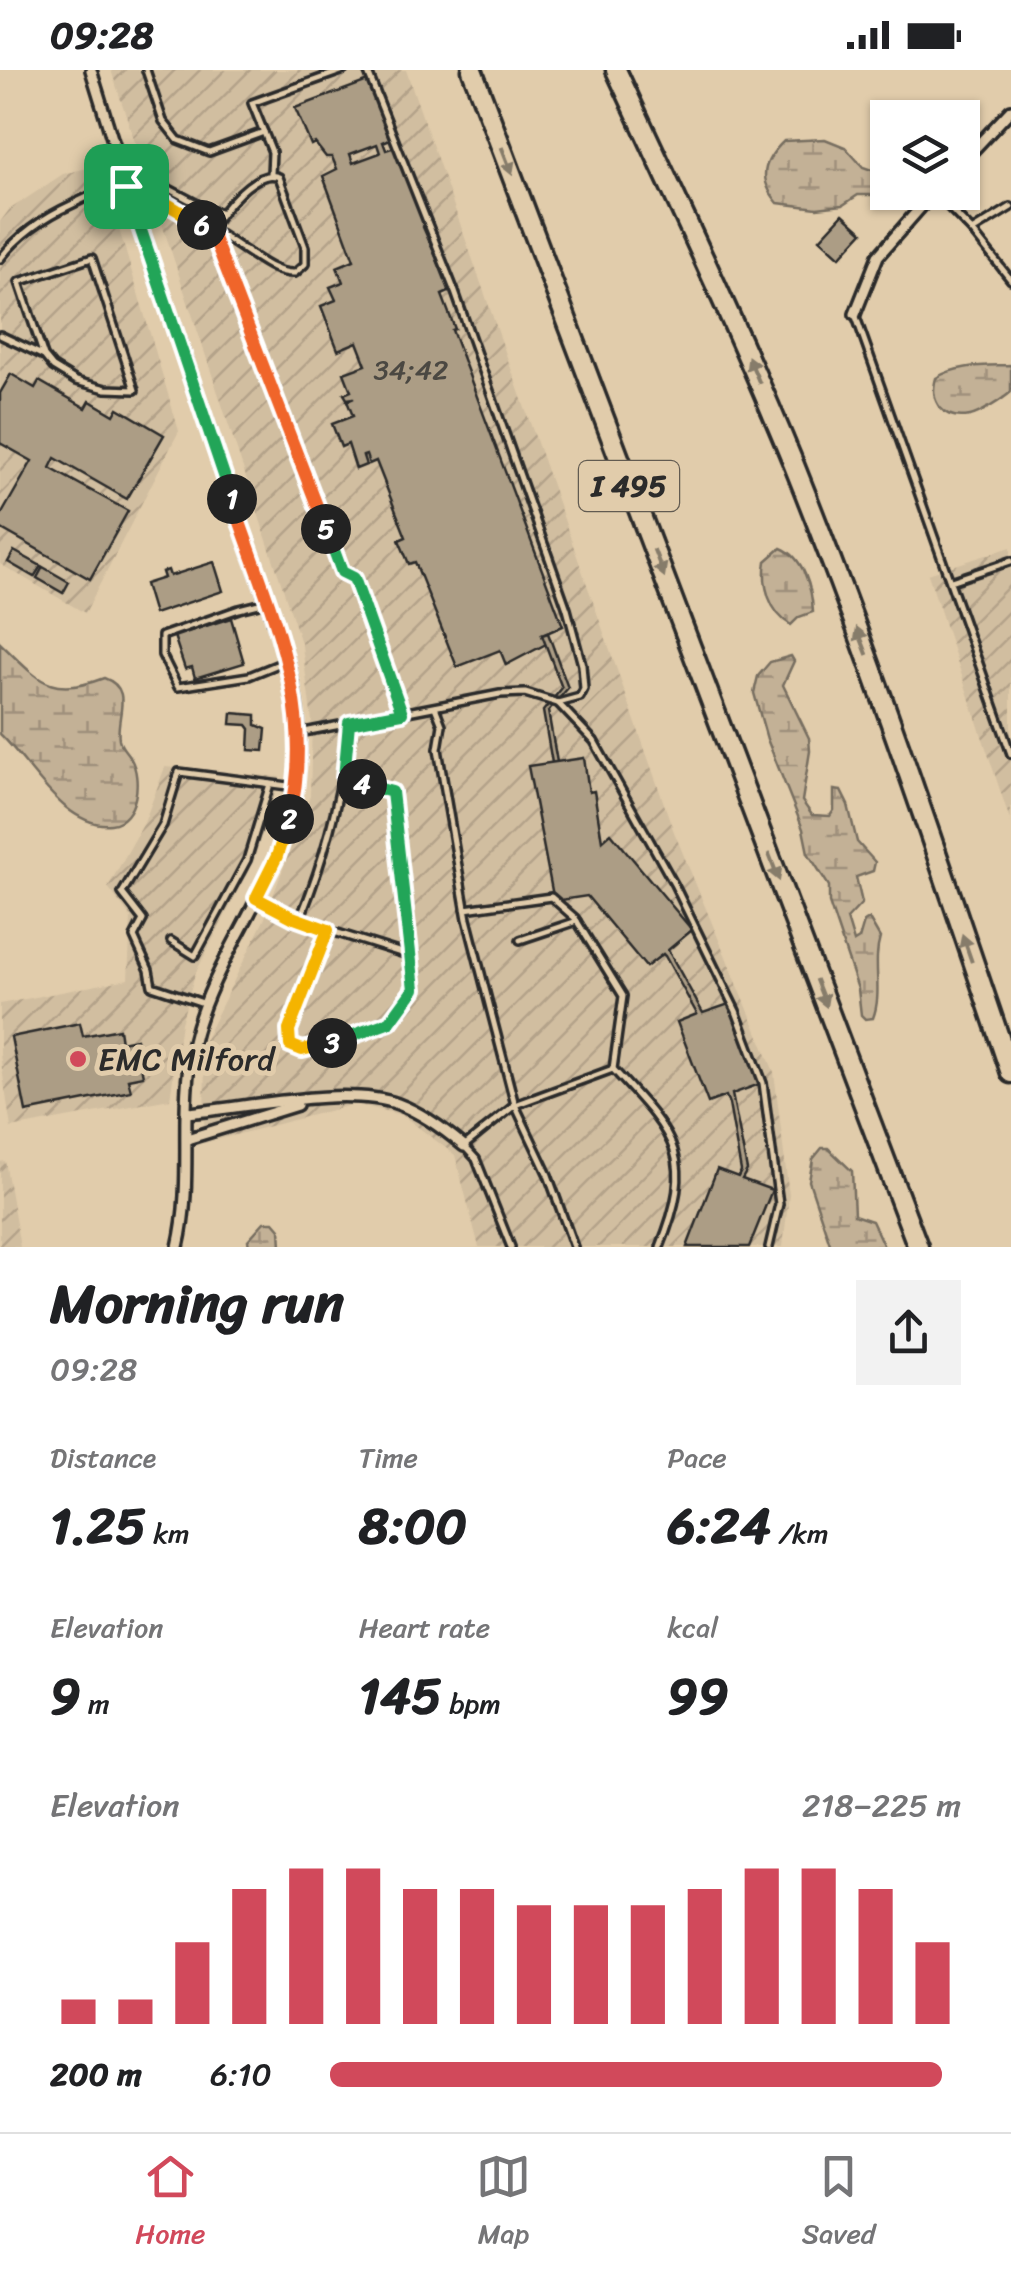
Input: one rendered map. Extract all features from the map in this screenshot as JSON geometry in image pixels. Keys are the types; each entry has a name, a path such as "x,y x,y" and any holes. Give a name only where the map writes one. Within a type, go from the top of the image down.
{"highway":[{"name":"I 495","path":"472,70 918,1247"},
{"path":"616,70 746,351 804,489 881,690 1011,1073"}],"street":[{"path":"91,70 118,162 287,661 299,733 296,787 286,833 206,1004 191,1055 186,1194 178,1247"},
{"path":"980,143 1011,110"},
{"path":"855,314 878,256 918,210"},
{"path":"187,1113 309,1100 354,1098 394,1102 422,1116 464,1146"},
{"path":"187,1139 309,1100"}],"lane":[{"path":"146,70 162,121 178,140 209,152 264,132"},
{"path":"272,174 272,152 252,103 344,70"},
{"path":"368,70 455,292 567,609 582,665 584,690 580,697 558,703"},
{"path":"118,162 211,211 220,212 258,179 272,174"},
{"path":"0,259 27,231 49,216 106,190 126,186 154,196 284,273 294,273 303,268 306,247 282,182 272,174"},
{"path":"972,231 1011,207"},
{"path":"952,210 1011,280"},
{"path":"220,212 211,230 342,572 354,578 402,713"},
{"path":"0,335 44,356 53,367 76,381 106,389 135,390 92,258 19,282 44,356"},
{"path":"855,314 1011,754"},
{"path":"951,581 1011,561"},
{"path":"267,602 162,636 162,655 178,687 249,676 287,661"},
{"path":"299,733 500,694 526,693 558,703 594,742 674,884 763,1083 779,1204 770,1247"},
{"path":"434,707 442,725 438,749 465,909 515,1105 548,1175 574,1247"},
{"path":"292,917 302,914 318,873 344,778 349,723"},
{"path":"206,1004 152,986 150,970 134,937 143,920 122,893 162,825 178,772 296,787"},
{"path":"328,930 289,1030 290,1045 302,1050 357,1036 390,1022 414,989 392,792 344,778"},
{"path":"171,940 195,956 248,860 270,784"},
{"path":"465,909 551,896 577,921 623,996 614,1069 664,1124 680,1172 672,1217 660,1247"},
{"path":"256,898 292,917 411,956"},
{"path":"520,940 577,921"},
{"path":"512,1247 476,1159 464,1146 515,1105 614,1069"}],"shaded area":[{"path":"111,70 406,70 674,832 774,1072 789,1195 783,1247 479,1247 455,1155 402,1115 355,1104 204,1143 205,1039 264,920 310,796 312,721 302,646"},
{"path":"100,165 179,431 85,613 0,564 0,222 9,210 63,174"},
{"path":"1011,547 1011,823 928,574"},
{"path":"165,767 280,777 254,860 195,974 181,1023 170,1099 11,1128 0,1055 0,1004 128,979 131,918 108,887 144,823"},
{"path":"5,1161 20,1247 0,1247 0,1162"}],"green space":[{"path":"825,139 845,147 870,169 870,195 858,195 843,205 817,208 778,203 767,187 765,171 784,141"},
{"path":"1011,365 1011,392 997,402 970,416 952,416 940,408 934,387 936,378 944,373"},
{"path":"781,548 801,566 812,603 813,612 791,625 772,605 765,579 766,561"},
{"path":"0,643 46,682 70,687 104,678 119,689 119,739 134,767 137,787 132,807 120,821 94,823 78,816 49,791 0,734"},
{"path":"791,656 794,661 783,685 809,738 810,751 802,801 812,815 830,816 834,810 834,790 841,791 857,842 875,862 873,871 856,877 862,903 847,919 854,942 869,919 880,938 873,1018 861,1015 858,989 829,903 829,886 808,853 754,693 758,676 770,662"},
{"path":"822,1148 828,1148 852,1171 854,1215 872,1221 884,1247 831,1247 809,1181 813,1159"},
{"path":"264,1222 274,1222 280,1229 281,1247 249,1247 248,1240"}],"building":[{"path":"373,79 395,137 383,142 386,150 398,146 426,220 423,227 451,291 442,295 455,329 452,330 563,626 542,635 546,644 506,665 500,650 457,667 415,562 409,564 399,540 406,537 376,461 369,464 363,456 366,465 356,469 348,444 341,447 332,424 353,416 347,401 354,398 347,399 344,394 351,391 344,373 366,365 357,342 338,350 321,306 336,300 330,287 343,282 337,267 354,260 323,176 337,169 332,157 326,157 315,143 311,145 295,108","holes":["377,144 380,153 353,163 350,154"]},
{"path":"843,214 863,232 840,257 820,239"},
{"path":"11,374 35,388 39,381 86,408 90,401 114,415 118,408 164,435 127,499 55,458 50,468 128,511 90,579 0,528 0,517 32,461 0,443 0,393"},
{"path":"14,551 41,566 34,577 8,562"},
{"path":"214,562 223,591 154,614 145,584 164,578 162,572 168,570 170,576"},
{"path":"43,567 69,582 63,593 37,578"},
{"path":"231,618 244,663 195,678 192,667 185,669 174,636"},
{"path":"548,633 568,688 548,711 557,762 552,763 543,711 562,688 542,635"},
{"path":"232,713 256,715 256,725 266,729 264,751 249,750 250,729 247,725 231,724"},
{"path":"584,758 602,841 611,833 692,930 668,950 703,1013 729,1004 760,1084 732,1094 747,1170 742,1179 772,1190 749,1247 687,1247 717,1169 738,1177 741,1171 729,1104 726,1096 708,1103 677,1022 697,1014 665,956 646,967 587,896 554,901 528,766"},
{"name":"EMC Milford","path":"80,1023 83,1036 119,1029 121,1042 136,1039 143,1076 128,1079 131,1091 26,1112 11,1037"}],"place":[{"name":"EMC Milford","path":"78,1059"}],"route":[{"path":"126,186 154,196 211,230 342,572 354,578 402,713 349,723 344,778 392,792 414,989 390,1022 357,1036 302,1050 290,1045 289,1030 328,930 256,898 277,856 292,809 300,746 295,696 287,661 126,186"}]}
